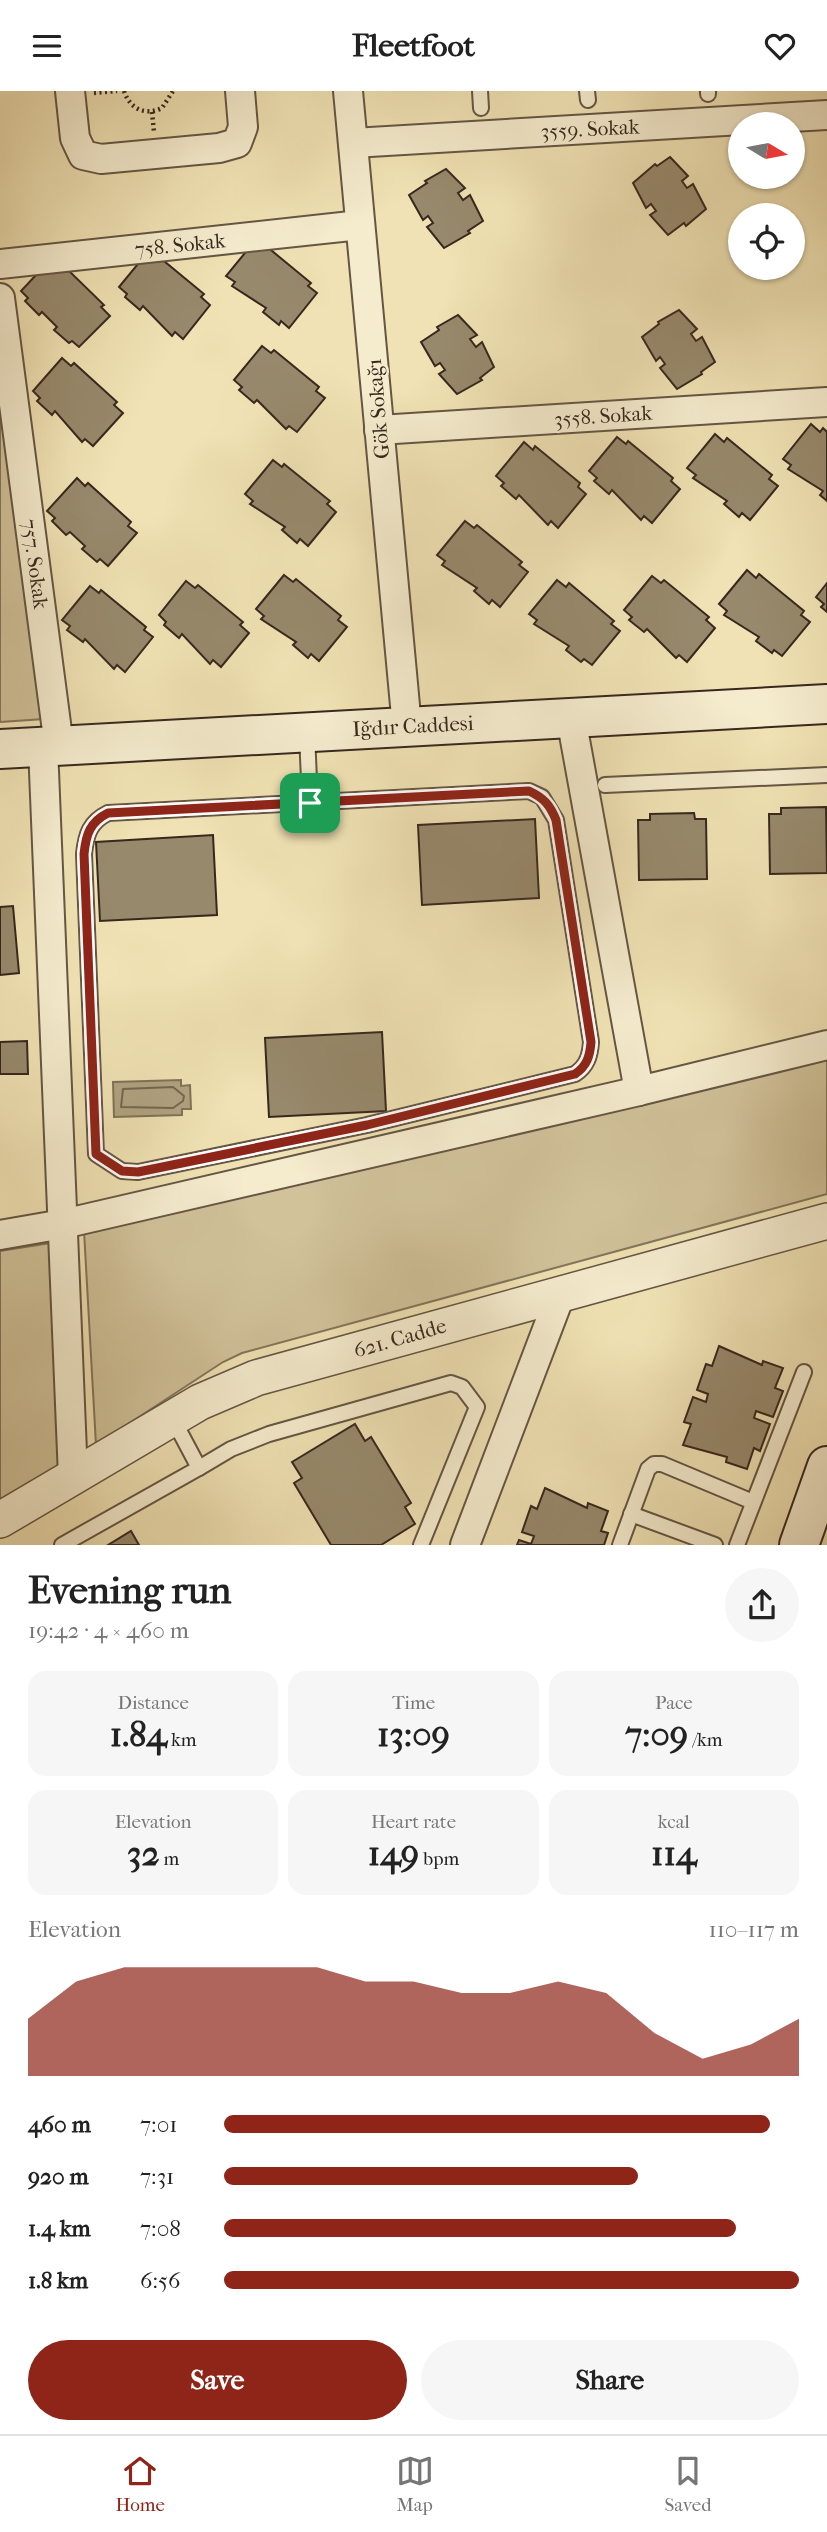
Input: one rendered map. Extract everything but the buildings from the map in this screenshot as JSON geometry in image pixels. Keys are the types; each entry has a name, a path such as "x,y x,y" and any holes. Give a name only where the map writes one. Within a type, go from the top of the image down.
{"main road":[{"name":"Iğdır Caddesi","path":"0,750 827,703"},
{"path":"799,1545 827,1466"}],"street":[{"path":"70,91 75,138 83,155 101,159 219,148 237,143 243,127 240,91"},
{"name":"Gök Sokağı","path":"348,91 408,727"},
{"name":"3559. Sokak","path":"353,143 798,104 827,115"},
{"name":"758. Sokak","path":"0,264 360,225"},
{"name":"757. Sokak","path":"0,298 51,747 63,1224 73,1477"},
{"name":"3558. Sokak","path":"379,430 827,402"},
{"path":"571,718 639,1091"},
{"path":"0,1235 63,1224 827,1045"},
{"name":"621. Cadde","path":"0,1520 200,1402 257,1378 827,1221"},
{"path":"465,1545 561,1293"}],"lane":[{"path":"480,91 481,109"},
{"path":"307,732 310,803"},
{"path":"605,785 827,775"},
{"path":"529,791 542,797 551,807 556,820 591,1042 590,1057 575,1074 367,1125 138,1172 122,1171 105,1163 96,1154 84,854 86,834 97,819 108,813 310,803 529,791"},
{"path":"737,1545 804,1372"},
{"path":"62,1545 231,1449 269,1434 451,1383 462,1387 477,1406 421,1545"},
{"path":"172,1418 199,1468"},
{"path":"620,1545 648,1469 654,1464 662,1464 753,1502"},
{"path":"631,1514 715,1545"}],"path":[{"path":"124,91 133,106 147,112 162,108 173,91"}],"shaded area":[{"path":"0,382 44,719 0,722"},
{"path":"827,1054 827,1194 242,1353 223,1362 96,1445 84,1231"},
{"path":"57,1242 65,1466 0,1505 0,1251"}],"water":[{"path":"181,1080 181,1086 190,1085 191,1109 182,1109 182,1115 114,1117 113,1082"}],"route":[{"path":"529,791 542,797 551,807 556,820 591,1042 590,1057 575,1074 367,1125 138,1172 122,1171 105,1163 96,1154 84,854 86,834 97,819 108,813 310,803 529,791"}]}
